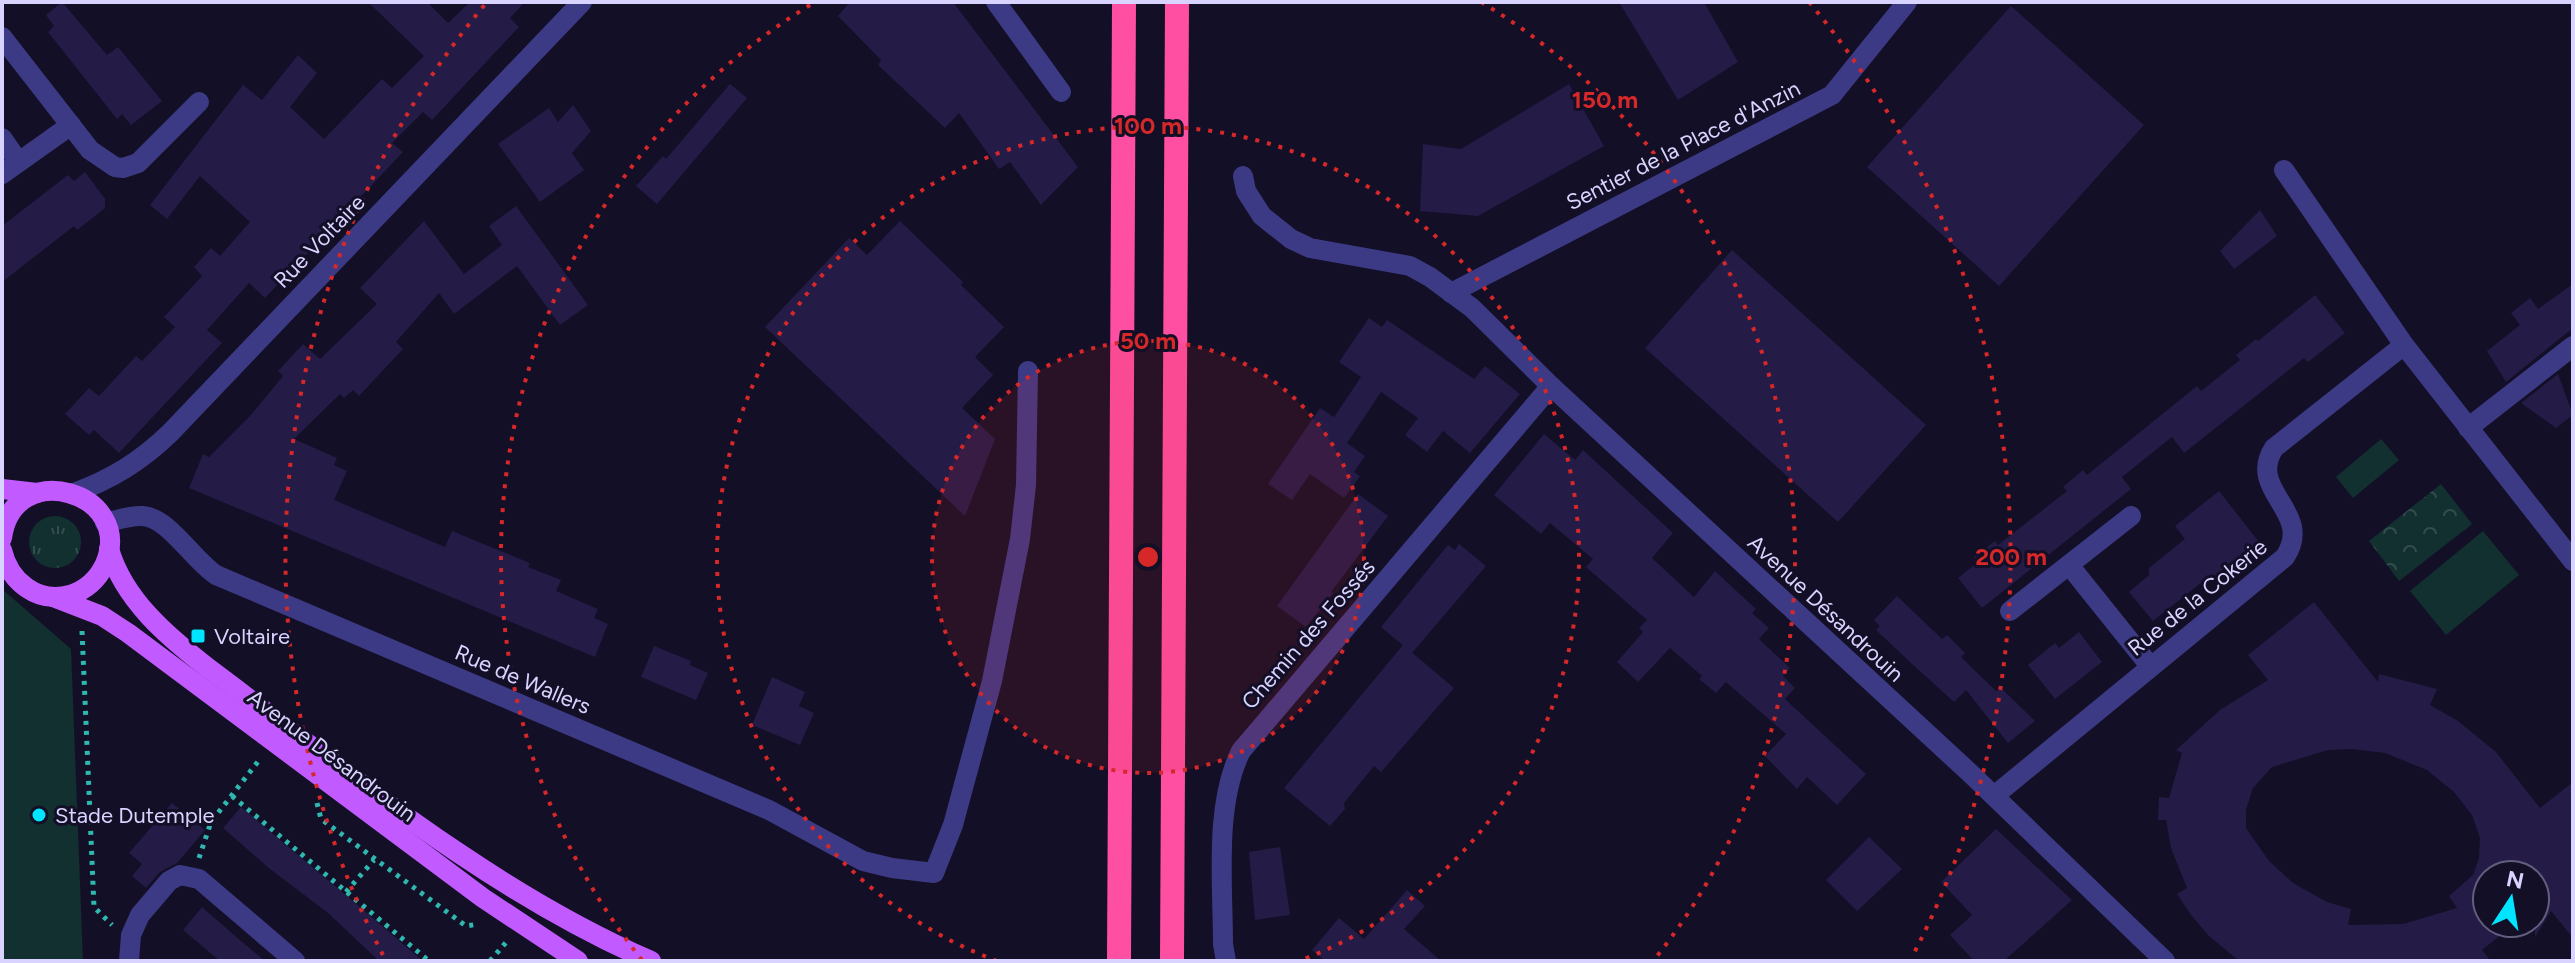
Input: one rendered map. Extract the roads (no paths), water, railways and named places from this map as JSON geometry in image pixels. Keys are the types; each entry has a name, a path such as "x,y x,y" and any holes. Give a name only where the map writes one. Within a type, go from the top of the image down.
{"highway":[{"path":"1119,961 1124,2"},
{"path":"1172,961 1177,2"}],"main road":[{"path":"2,489 74,493 90,502 105,523"},
{"path":"2,538 15,508 37,493"},
{"name":"Avenue Désandrouin","path":"105,523 109,549 121,581 168,635 208,668 389,803 526,898 643,960"},
{"path":"53,597 79,591 94,581 104,566 109,549"},
{"name":"Avenue Désandrouin","path":"2,550 8,567 19,582 34,593 102,616 128,633 496,908 578,961"}],"street":[{"name":"Rue Voltaire","path":"74,493 108,480 156,447 582,2"},
{"path":"996,2 1061,92"},
{"name":"Sentier de la Place d'Anzin","path":"1451,293 1832,95 1907,2"},
{"path":"4,45 97,157 115,167 123,168 144,158 199,102"},
{"path":"2,138 10,168 71,125"},
{"path":"2284,170 2404,345 2573,561"},
{"name":"Avenue Désandrouin","path":"1243,176 1246,191 1262,216 1299,244 1398,262 1419,271 1472,308 1551,386 1994,796 2165,961"},
{"name":"Rue de la Cokerie","path":"1994,796 2285,557 2294,541 2294,528 2270,484 2267,475 2269,456 2274,448 2404,345"},
{"path":"2468,428 2573,346"},
{"name":"Rue de Wallers","path":"105,523 141,516 161,521 195,558 216,575 769,810 863,861 934,873 953,825 1002,637 1024,507 1028,371"},
{"name":"Chemin des Fossés","path":"1226,961 1223,944 1224,822 1229,783 1241,751 1551,386"},
{"path":"2010,611 2131,516"},
{"path":"2069,565 2150,666"},
{"path":"130,952 133,928 140,915 169,881 180,875 193,876 295,961"}],"place":[{"name":"Voltaire","path":"198,636"},
{"name":"Stade Dutemple","path":"39,815"}]}
